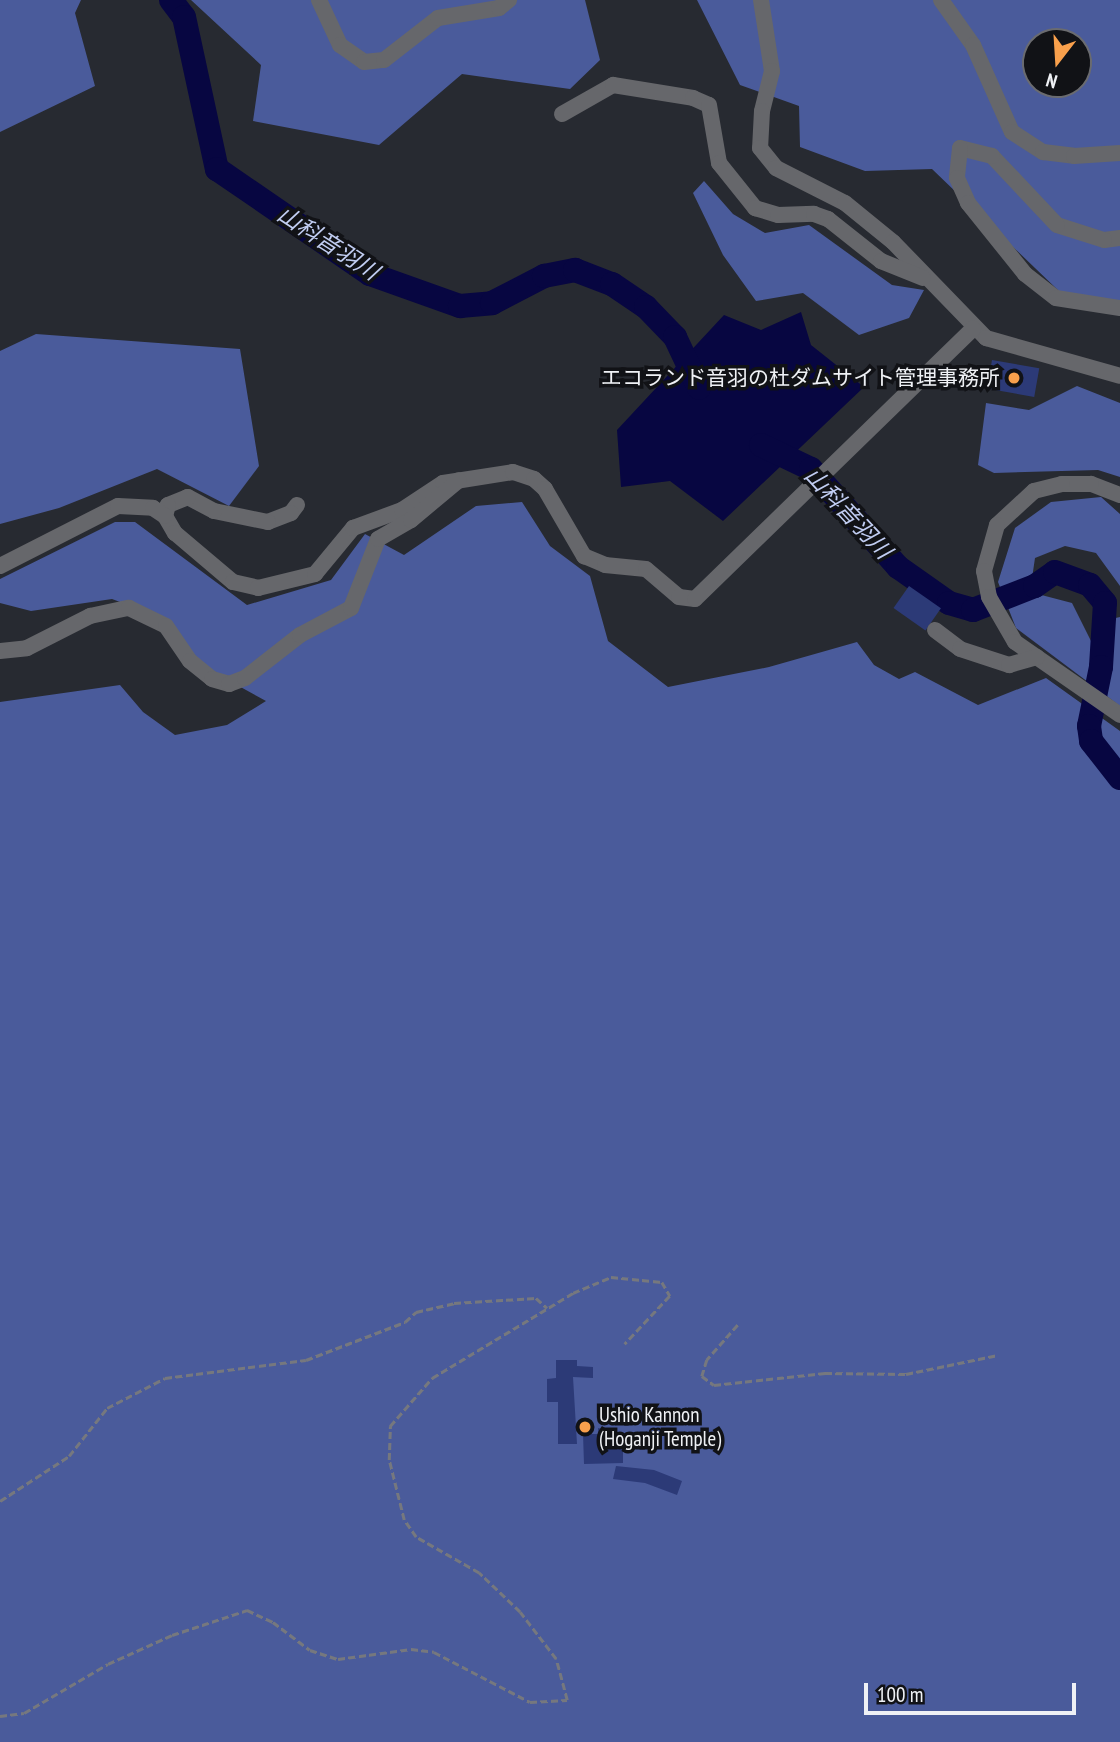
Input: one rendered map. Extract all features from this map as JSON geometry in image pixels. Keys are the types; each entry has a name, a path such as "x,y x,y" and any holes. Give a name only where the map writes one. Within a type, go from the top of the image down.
{"lane":[{"path":"319,0 340,45 364,62 384,60 438,18 499,8 509,0"},
{"path":"761,0 772,71 759,131 760,148 776,168 845,203 893,242 973,330 986,338 1120,376"},
{"path":"941,0 973,45 1012,132 1043,152 1074,156 1120,153"},
{"path":"562,114 613,85 693,98 709,105 719,163 755,208 778,215 814,214 828,219 881,261 925,279"},
{"path":"1120,238 1104,240 1057,225 992,156 960,148 957,178 968,203 1025,274 1056,298 1120,308"},
{"path":"0,566 118,506 153,508 165,516 175,533 233,582 258,588 315,575 363,521 402,510 425,492 459,481 513,472 534,479 545,489 584,556 605,565 646,569 680,597 695,599 973,330"},
{"path":"0,651 27,648 90,615 129,608 166,626 190,661 212,679 229,684 245,678 300,635 351,608 378,539 411,520 459,481"},
{"path":"1120,495 1091,484 1062,484 1034,491 997,525 988,547 984,572 989,597 1016,642 1120,716"},
{"path":"165,516 168,505 188,497 214,511 268,522 291,513 297,505"},
{"path":"934,630 960,649 1009,665 1043,662"}],"path":[{"path":"0,1716 24,1713 108,1664 172,1635 247,1610 273,1622 310,1650 338,1659 411,1649 434,1651 530,1702 567,1700 556,1660 520,1612 479,1573 416,1537 404,1520 389,1460 390,1426 432,1378 547,1308 611,1278 662,1282 670,1296 625,1344"},
{"path":"0,1501 69,1456 107,1408 165,1378 306,1360 405,1322 416,1311 454,1303 536,1298 547,1308"},
{"path":"738,1325 707,1360 702,1376 714,1385 825,1373 906,1374 998,1355"}],"shaded area":[{"path":"0,0 81,0 75,13 95,86 0,132"},
{"path":"191,0 585,0 600,60 570,89 462,74 379,145 253,121 261,65"},
{"path":"697,0 1120,0 1120,306 1061,293 932,169 865,171 800,147 799,106 740,85"},
{"path":"704,181 733,214 765,233 809,225 892,285 924,290 909,318 859,335 803,293 756,301 723,255 693,193"},
{"path":"801,312 811,345 864,387 723,521 670,481 621,487 617,430 724,315 761,330"},
{"path":"36,334 240,349 259,466 229,506 157,469 59,508 0,524 0,351"},
{"path":"1077,386 1120,403 1120,477 1098,470 994,473 978,465 986,403 1029,410"},
{"path":"1101,497 1120,514 1120,586 1096,553 1065,546 1035,558 1030,592 1072,603 1091,641 1095,662 1109,656 1111,619 1120,617 1120,706 1016,628 998,582 1015,528 1051,502"},
{"path":"522,502 550,546 590,576 608,641 668,687 769,667 857,642 874,665 899,679 915,672 978,705 1046,678 1120,731 1120,1742 0,1742 0,702 120,685 143,712 175,735 227,725 266,701 206,668 163,618 112,599 31,611 0,603 0,579 115,522 135,522 247,605 331,580 365,534 404,555 476,506"}],"building":[{"name":"エコランド音羽の杜ダムサイト管理事務所","path":"992,360 1039,368 1034,397 987,389"},
{"path":"909,586 941,608 925,630 894,608"},
{"path":"556,1360 577,1360 577,1366 593,1367 593,1378 573,1377 577,1444 558,1444 558,1402 547,1402 547,1379 556,1378"},
{"path":"598,1428 623,1433 623,1463 584,1464 583,1434 598,1434"},
{"path":"616,1466 654,1470 682,1481 677,1495 645,1483 613,1479"}],"waterway":[{"name":"山科音羽川","path":"171,0 184,17 217,169 370,274 460,306 492,303 544,276 575,270 612,284 646,307 675,337 699,388"},
{"name":"山科音羽川","path":"761,445 811,469 898,567 949,603 973,610 1035,586 1055,572 1090,585 1105,603 1101,667 1089,726 1091,741 1120,778"}],"place":[{"name":"エコランド音羽の杜ダムサイト管理事務所","path":"1014,378"},
{"name":"Ushio Kannon (Hoganji Temple)","path":"585,1427"}]}
